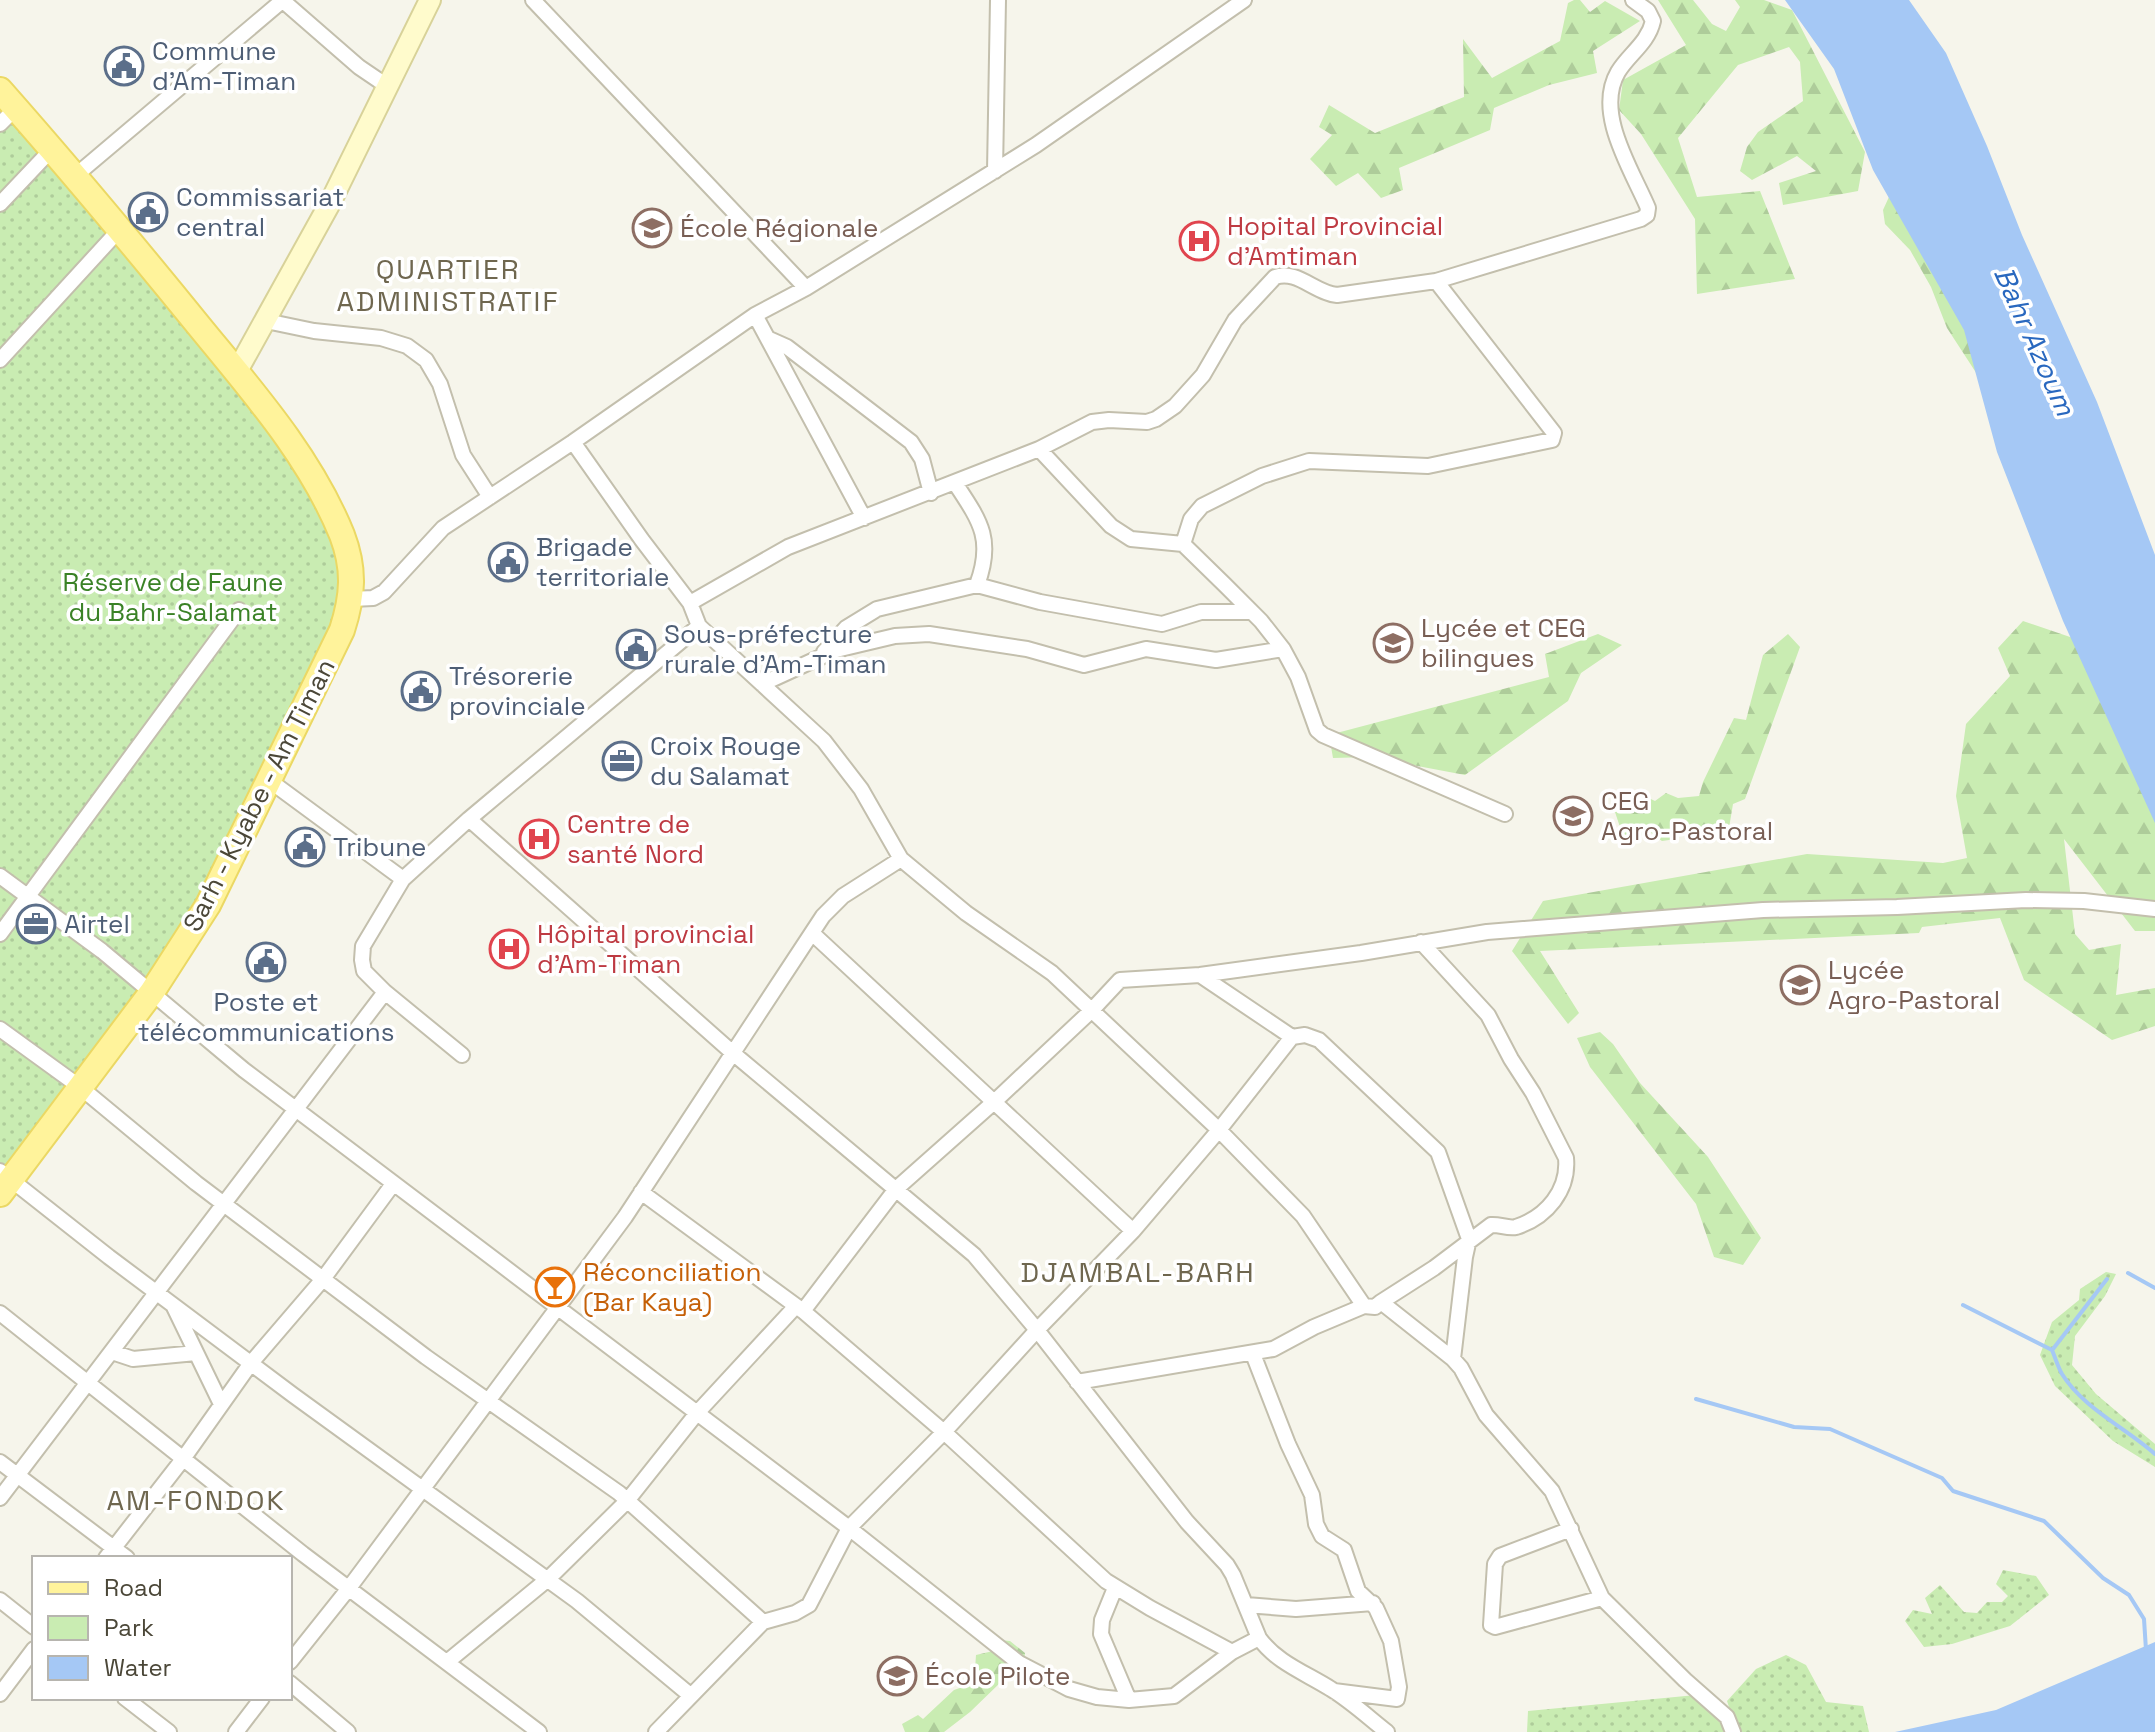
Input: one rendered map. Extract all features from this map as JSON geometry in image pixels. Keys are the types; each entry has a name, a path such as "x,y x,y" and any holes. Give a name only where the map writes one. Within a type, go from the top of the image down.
{"main road":[{"path":"237,371 329,205 430,0"},
{"name":"Sarh - Kyabe - Am Timan","path":"4,1181 152,992 208,905 342,630 352,599 352,576 343,537 301,458 237,371 120,229 52,149 5,107"}],"street":[{"path":"75,176 282,0 359,67 387,86"},
{"path":"533,0 806,288"},
{"path":"995,171 998,0"},
{"path":"352,599 373,598 384,592 443,528 755,315 806,288 995,171 1244,0"},
{"path":"690,603 788,547 1039,449 1092,422 1147,422 1175,406 1203,375 1235,320 1275,277 1284,274 1294,276 1326,294 1337,295 1436,281 1641,219 1647,215 1648,208 1609,113 1611,92 1618,73 1650,33 1653,21 1648,11 1633,0"},
{"path":"0,204 52,149"},
{"path":"0,360 120,229"},
{"path":"1183,544 1191,519 1202,506 1262,476 1309,461 1428,466 1552,440 1554,433 1436,281"},
{"path":"755,315 864,518"},
{"path":"266,321 314,331 381,338 407,346 426,360 440,384 463,455 490,497"},
{"path":"769,339 787,347 911,442 922,459 931,493"},
{"path":"573,442 690,603 699,626 824,741 861,789 901,859 966,913 1052,973 1219,1130 1303,1216 1364,1306"},
{"path":"1039,449 1111,526 1131,539 1183,544 1251,612 1283,649 1298,677 1317,730 1323,735 1505,814"},
{"path":"955,483 981,523 985,563 977,585"},
{"path":"817,659 846,628 877,609 977,585 1040,602 1162,624 1201,612 1251,612"},
{"path":"0,934 239,610"},
{"path":"462,1055 364,971 363,946 403,879 469,819 699,626"},
{"path":"762,684 836,650 895,636 929,634 1027,649 1084,665 1146,649 1216,660 1283,649"},
{"path":"270,781 403,879"},
{"path":"469,819 734,1054 974,1255 1037,1330 1187,1522 1227,1565 1267,1650 1334,1691 1387,1732"},
{"path":"292,1659 349,1588 641,1192 831,906 901,859"},
{"path":"0,876 102,951 244,1070 849,1528 1019,1663 1069,1689 1097,1697 1129,1700 1174,1696 1232,1652 1259,1638"},
{"path":"447,1662 548,1579 627,1501 697,1413 800,1309 896,1189 994,1102 1120,980 1200,975 1487,932 1763,910 2026,900 2084,901 2155,909"},
{"path":"812,933 1133,1231"},
{"path":"1077,1382 1273,1349 1364,1306 1375,1307 1491,1225 1516,1227 1552,1204 1564,1183 1566,1158 1488,1015 1421,942"},
{"path":"1200,975 1292,1037 1305,1035 1319,1040 1435,1147 1469,1239 1453,1359"},
{"path":"0,1498 385,992"},
{"path":"0,1029 80,1087 224,1205 627,1501 763,1622"},
{"path":"656,1732 763,1622 795,1613 809,1605 849,1528 1133,1231 1219,1130 1292,1037"},
{"path":"4,1181 548,1579 690,1695"},
{"path":"0,1462 110,1553 183,1459 251,1363 323,1279 393,1184"},
{"path":"641,1192 800,1309 944,1432 1115,1588 1232,1652"},
{"path":"1381,1302 1461,1368 1486,1415 1552,1491 1602,1598 1727,1717 1733,1732"},
{"path":"172,1304 221,1404"},
{"path":"0,1313 183,1459 539,1732"},
{"path":"112,1352 133,1359 196,1353"},
{"path":"1253,1354 1288,1444 1312,1495 1316,1524 1322,1536 1344,1550 1358,1591 1373,1603 1391,1641 1399,1687 1397,1699 1334,1691"},
{"path":"1571,1529 1500,1556 1495,1564 1491,1625 1495,1627 1602,1598"},
{"path":"1115,1588 1102,1620 1101,1634 1129,1700"},
{"path":"0,1600 32,1625"},
{"path":"1246,1605 1296,1609 1373,1603"},
{"path":"0,1694 32,1652"},
{"path":"292,1685 348,1732"},
{"path":"128,1700 169,1732"},
{"path":"236,1732 260,1700"}],"green space":[{"path":"1580,0 1590,12 1605,1 1640,21 1593,51 1597,73 1549,85 1494,108 1490,130 1399,168 1403,190 1381,198 1358,173 1336,186 1310,159 1332,135 1319,127 1329,105 1375,133 1464,97 1463,39 1492,78 1560,41 1568,3"},
{"path":"1658,0 1693,0 1712,24 1726,31 1740,7 1735,0 1764,0 1792,10 1865,152 1858,191 1783,205 1779,183 1816,171 1797,156 1752,180 1740,171 1747,147 1758,132 1803,101 1800,62 1789,47 1738,65 1678,138 1697,197 1760,191 1795,279 1697,294 1695,219 1641,134 1619,110 1623,80 1686,45"},
{"name":"Réserve de Faune du Bahr-Salamat","path":"0,89 301,458 352,576 334,675 140,1007 0,1194"},
{"path":"1894,186 1947,255 1986,388 1947,328 1931,287 1910,250 1885,224 1883,210"},
{"path":"2023,621 2073,638 2155,813 2155,931 2135,931 2064,839 2075,934 2089,950 2121,944 2116,995 2155,988 2155,1026 2112,1040 2024,980 2000,918 1922,927 1919,933 1540,951 1579,1013 1568,1024 1512,951 1543,901 1807,854 1943,863 1967,858 1956,796 1966,724 2010,676 1998,648"},
{"path":"1598,634 1622,645 1581,673 1568,701 1465,775 1370,757 1333,758 1329,735 1549,677 1545,654"},
{"path":"1788,634 1800,647 1745,799 1733,804 1729,828 1716,837 1697,838 1687,823 1679,825 1676,839 1662,841 1650,832 1625,842 1615,812 1633,811 1634,791 1655,801 1666,793 1678,798 1699,796 1734,718 1746,720 1763,655"},
{"path":"1600,1032 1613,1044 1640,1083 1708,1157 1761,1238 1743,1265 1714,1257 1696,1204 1590,1067 1577,1038"},
{"path":"2106,1272 2116,1274 2105,1296 2075,1336 2072,1365 2096,1394 2155,1444 2155,1467 2113,1441 2055,1386 2040,1355 2052,1322 2079,1300 2080,1289"},
{"path":"2003,1570 2036,1576 2049,1595 2010,1626 1952,1644 1924,1647 1905,1621 1913,1610 1932,1614 1925,1598 1940,1585 1964,1612 1977,1613 1987,1602 2002,1602 2008,1596 1996,1584"},
{"path":"1000,1640 1010,1641 1025,1653 1024,1665 944,1732 905,1732 902,1724 918,1715 923,1719 954,1690 974,1683 976,1655 993,1651"},
{"path":"1786,1655 1806,1665 1826,1702 1863,1706 1869,1732 1741,1732 1727,1701 1756,1669"},
{"path":"1696,1695 1723,1719 1723,1732 1527,1732 1528,1711"}],"water":[{"name":"Bahr Azoum","path":"1785,0 1909,0 1946,53 2022,235 2097,402 2155,555 2155,823 2063,621 1997,452 1964,330 1873,170 1834,69"},
{"path":"2155,1642 2155,1732 1895,1732 1996,1710"}],"waterway":[{"path":"2128,1273 2155,1288"},
{"path":"2053,1349 2107,1279"},
{"path":"1963,1305 2052,1350 2062,1374 2081,1397 2155,1454"},
{"path":"1696,1399 1794,1427 1830,1429 1942,1478 1953,1491 2044,1521 2103,1578 2129,1595 2144,1619 2146,1650"}],"place":[{"name":"Commune d'Am-Timan","path":"124,66"},
{"name":"Commissariat central","path":"148,212"},
{"name":"École Régionale","path":"652,228"},
{"name":"Hopital Provincial d'Amtiman","path":"1199,241"},
{"name":"Brigade territoriale","path":"508,562"},
{"name":"Lycée et CEG bilingues","path":"1393,643"},
{"name":"Sous-préfecture rurale d'Am-Timan","path":"636,649"},
{"name":"Trésorerie provinciale","path":"421,691"},
{"name":"Croix Rouge du Salamat","path":"622,761"},
{"name":"CEG Agro-Pastoral","path":"1573,816"},
{"name":"Centre de santé Nord","path":"539,839"},
{"name":"Tribune","path":"305,847"},
{"name":"Airtel","path":"36,924"},
{"name":"Hôpital provincial d'Am-Timan","path":"509,949"},
{"name":"Poste et télécommunications","path":"266,962"},
{"name":"Lycée Agro-Pastoral","path":"1800,985"},
{"name":"Réconciliation (Bar Kaya)","path":"555,1287"},
{"name":"École Pilote","path":"897,1676"}],"district":[{"name":"QUARTIER ADMINISTRATIF","path":"448,285"},
{"name":"DJAMBAL-BARH","path":"1138,1272"},
{"name":"AM-FONDOK","path":"196,1500"}]}
